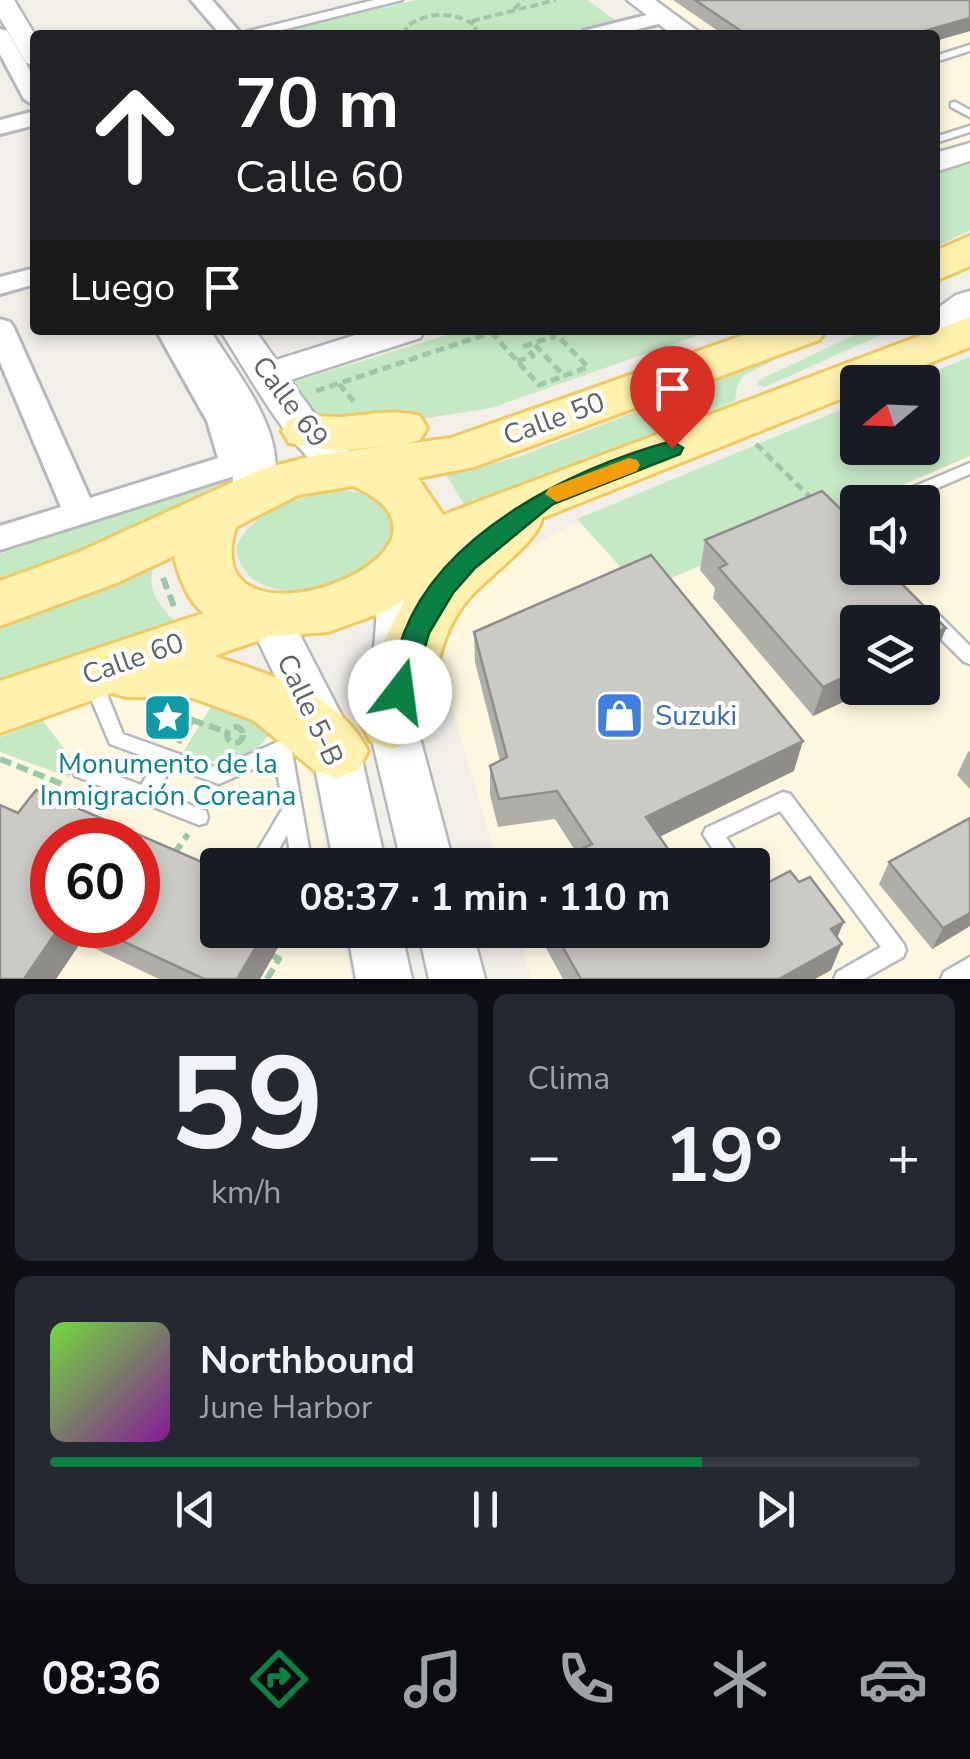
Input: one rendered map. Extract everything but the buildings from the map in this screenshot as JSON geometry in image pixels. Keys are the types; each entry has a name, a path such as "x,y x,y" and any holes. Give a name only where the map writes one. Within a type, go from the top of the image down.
{"main road":[{"path":"940,265 970,249"},
{"path":"218,502 202,560 207,578 234,607 302,615 332,608 380,589 411,560 545,498 751,430 949,335 970,303"},
{"name":"Calle 50","path":"352,469 456,455 570,393 785,335"},
{"path":"751,430 744,383 831,340 834,335"},
{"path":"311,411 336,434 392,430 527,408 570,393"},
{"path":"0,604 218,502 313,472 352,469 382,477 408,494 422,525 411,560"},
{"path":"392,723 417,632 444,586 466,562 545,498"},
{"name":"Calle 60","path":"0,707 268,614"},
{"path":"90,673 194,674 212,712 275,702 311,744"}],"street":[{"path":"2,0 30,48"},
{"path":"26,0 45,30"},
{"path":"200,0 227,30"},
{"path":"263,30 394,0"},
{"path":"613,0 679,30"},
{"path":"608,30 651,18"},
{"path":"0,36 30,90"},
{"path":"0,126 30,119"},
{"path":"940,161 970,152"},
{"path":"0,286 30,277"},
{"path":"0,328 78,511"},
{"path":"0,538 78,511 218,502 222,421 173,335"},
{"name":"Calle 69","path":"196,335 249,428 256,453 218,502"},
{"name":"Calle 69","path":"240,335 266,375 311,411 352,469"},
{"path":"266,375 392,335"},
{"path":"411,560 392,723 424,848"},
{"name":"Calle 5-B","path":"268,614 311,744 353,848"},
{"path":"378,948 384,979"},
{"path":"449,948 457,979"}],"lane":[{"path":"940,57 970,48"},
{"path":"970,100 954,104 970,114"},
{"path":"940,138 970,128"},
{"path":"931,485 970,468"},
{"path":"940,627 970,657"},
{"path":"90,673 116,739 219,776 311,744"},
{"path":"269,848 292,810 311,744"},
{"path":"144,796 168,758"},
{"path":"80,770 144,796 194,825"},
{"path":"722,848 713,834 782,800 896,950 844,979"},
{"path":"292,810 299,848"},
{"path":"950,979 970,967"}],"path":[{"path":"512,11 522,0"},
{"path":"471,21 556,0"},
{"path":"406,30 410,22 428,15 452,15 471,21 476,30"},
{"path":"311,411 486,335"},
{"path":"498,335 539,385 570,393"},
{"path":"517,361 534,356 525,346 557,336 588,367 570,393"},
{"path":"534,343 570,393"},
{"path":"751,430 755,442 840,526"},
{"path":"168,758 212,712"},
{"path":"172,858 194,825"},
{"path":"267,979 279,959 273,956"}],"shaded area":[{"path":"621,0 970,0 970,146 940,155 940,30 664,30"},
{"path":"970,437 970,979 531,979 522,948 770,948 770,848 493,848 434,646 499,566 572,524 812,504 840,492 840,585 940,585 940,485 857,485 904,465 940,465 940,450"},
{"path":"143,687 252,706 309,762 326,848 200,848 200,948 345,948 351,979 0,979 0,729 108,692"}],"green space":[{"path":"417,0 587,0 615,20 575,30 287,30"},
{"path":"970,163 970,230 940,245 940,172"},
{"path":"447,335 699,335 491,408 363,428 315,418 290,383"},
{"path":"854,335 881,335 765,387 757,385 759,380"},
{"path":"786,354 743,376 735,401 466,507 446,475 518,457"},
{"path":"970,357 970,456 903,485 840,485 840,511 815,515 642,591 577,519 840,410 840,465 940,465 940,369"},
{"path":"232,473 235,480 230,488 0,588 0,554"},
{"path":"338,490 374,499 387,510 397,527 387,553 371,569 327,587 303,591 279,590 259,583 244,569 236,547 254,523 279,506"},
{"path":"153,568 153,590 174,621 0,684 0,628"},
{"path":"217,697 272,728 265,740 233,760 208,761 182,754"},
{"path":"42,720 81,770 68,777 0,752 0,737"}],"slow traffic":[{"path":"557,494 629,465"}],"place":[{"name":"Suzuki","path":"620,716"},
{"name":"Monumento de la Inmigración Coreana","path":"168,717"}],"route":[{"path":"400,692 417,632 444,586 466,562 545,498 672,448"}]}
